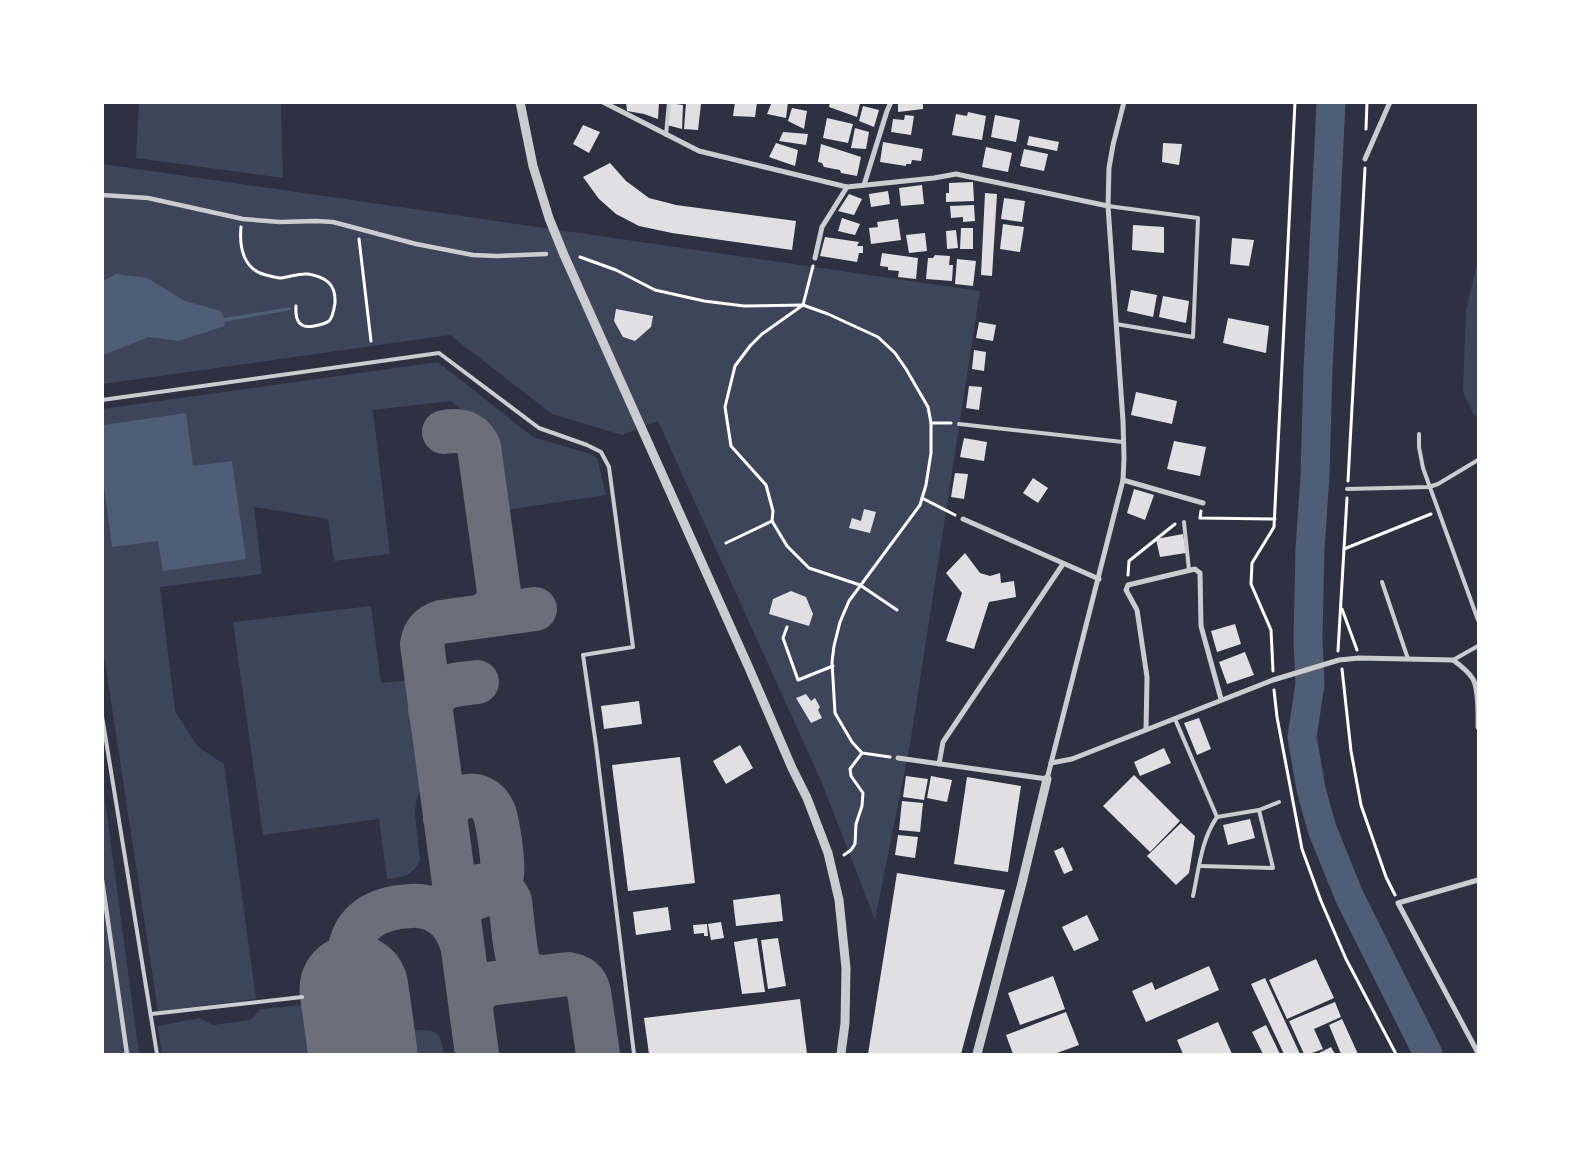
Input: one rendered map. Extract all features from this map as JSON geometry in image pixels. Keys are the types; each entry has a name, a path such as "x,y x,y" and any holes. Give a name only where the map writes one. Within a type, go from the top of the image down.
{"street":[{"path":"520,102 533,166 549,218 564,255 807,798 828,853 839,900 846,968 845,1023 841,1054"},
{"path":"603,102 699,151 847,186 956,174 1108,206"},
{"path":"864,185 891,102"},
{"path":"976,1054 1022,883 1123,480 1124,458 1108,206 1109,168 1124,102"},
{"path":"1365,159 1390,102"},
{"path":"815,258 822,227 847,186"},
{"path":"102,196 148,198 242,219 280,222 333,222 424,246 473,255 546,254"},
{"path":"1123,480 1204,503"},
{"path":"963,519 1098,579"},
{"path":"939,764 943,742 1063,564"},
{"path":"1146,730 1147,677 1137,610 1126,590 1128,585 1189,570 1195,569 1200,572 1201,626 1221,699"},
{"path":"1052,763 1072,759 1273,680 1330,662 1359,658 1453,660 1473,680 1477,696 1478,726"},
{"path":"898,758 1047,779"},
{"path":"102,880 127,1054"},
{"path":"1478,880 1398,903 1478,1053"}],"lane":[{"path":"666,135 668,102"},
{"path":"1108,206 1198,218 1193,337 1116,324"},
{"path":"102,400 439,353 539,428 601,452 609,467 633,647 583,655 634,1054"},
{"path":"959,424 1123,442"},
{"path":"1419,434 1419,447 1429,487 1478,620"},
{"path":"1347,489 1429,487 1438,484 1478,460"},
{"path":"1184,522 1189,570"},
{"path":"1382,582 1408,659"},
{"path":"1453,660 1478,646"},
{"path":"102,716 157,1054"},
{"path":"1176,719 1217,817"},
{"path":"1193,896 1204,844 1211,825 1217,817 1259,810 1279,802"},
{"path":"1200,866 1274,868 1259,810"},
{"path":"152,1014 302,997"}],"path":[{"path":"1295,102 1275,519 1274,527 1252,563 1251,584 1271,630 1277,717 1302,849 1321,901 1346,959 1396,1054"},
{"path":"1366,131 1367,102"},
{"path":"1365,159 1338,652 1342,667 1351,751 1361,805 1386,877 1398,903"},
{"path":"242,219 241,248 246,262 257,273 279,278 303,274 320,276 330,283 335,294 334,311 329,320 321,325 308,327 300,324 295,316 296,306"},
{"path":"358,228 371,341"},
{"path":"580,257 616,270 655,290 744,306 803,305 828,314 878,337 895,353 906,369 928,407 931,422 931,453 926,485 920,506 850,601 840,622 834,646 832,666 836,713 852,742 862,753 898,758"},
{"path":"815,258 803,305 762,334 735,366 725,407 732,446 766,485 773,511 772,521 787,546 809,568 860,585 897,610"},
{"path":"931,422 959,424"},
{"path":"922,498 963,519"},
{"path":"1200,518 1204,503"},
{"path":"1344,549 1439,510"},
{"path":"1128,585 1128,561 1172,524 1200,518 1275,519"},
{"path":"726,543 772,521"},
{"path":"1341,606 1359,658"},
{"path":"787,627 783,638 798,680 832,666"},
{"path":"844,855 855,844 856,824 862,806 863,793 851,776 850,769 862,753"}],"shaded area":[{"path":"139,103 281,103 283,178 136,158"},
{"path":"103,164 980,291 910,745 875,920 822,783 658,421 622,435 552,414 450,335 103,384"},
{"path":"1478,259 1478,417 1474,415 1463,392 1466,310"},
{"path":"116,274 147,278 185,301 221,311 224,318 291,307 291,310 224,322 225,326 178,341 149,337 103,355 103,281"},
{"path":"438,362 533,437 591,454 597,458 606,495 506,510 496,436 451,401 373,410 390,554 334,561 328,519 254,507 262,574 160,587 175,711 197,746 224,764 256,999 158,1011 103,649 102,409"},
{"path":"186,413 193,466 232,461 246,559 163,571 158,541 112,547 103,479 103,425"},
{"path":"371,606 381,683 412,680 422,784 416,802 415,814 420,860 407,875 387,879 379,819 263,835 233,622"},
{"path":"103,785 139,1054 103,1054"},
{"path":"305,1005 312,1054 162,1054 158,1026 199,1018 213,1025 250,1020 261,1009"},
{"path":"413,1030 427,1030 436,1033 441,1040 444,1054 407,1054 406,1041 408,1035"}],"building":[{"path":"626,102 659,102 658,119 627,111"},
{"path":"735,102 757,102 755,117 733,116"},
{"path":"772,102 788,102 786,118 767,114"},
{"path":"830,102 860,103 857,117 829,107"},
{"path":"898,102 923,102 923,109 898,112"},
{"path":"669,103 683,105 682,129 667,125"},
{"path":"686,103 701,104 698,130 684,129"},
{"path":"863,106 879,110 874,127 859,121"},
{"path":"792,108 807,111 804,129 788,121"},
{"path":"968,112 986,116 982,140 952,135 956,114 967,116"},
{"path":"905,115 914,116 911,135 891,132 893,119 904,120"},
{"path":"995,115 1020,120 1016,142 991,137"},
{"path":"827,118 853,124 848,143 823,138"},
{"path":"583,125 600,132 589,153 573,144"},
{"path":"855,128 869,132 866,149 851,148"},
{"path":"783,132 808,134 806,145 779,141"},
{"path":"1029,136 1059,142 1057,151 1027,145"},
{"path":"883,142 923,149 921,161 912,160 911,164 906,164 906,166 880,162"},
{"path":"776,143 798,150 795,166 769,157"},
{"path":"1163,143 1182,144 1179,165 1162,162"},
{"path":"821,144 861,157 857,176 824,167 822,163 818,162"},
{"path":"986,147 1012,153 1008,172 982,167"},
{"path":"1024,149 1048,154 1044,171 1020,166"},
{"path":"610,163 626,181 649,198 676,205 796,221 792,250 672,233 639,226 616,214 599,199 583,177"},
{"path":"973,182 974,201 946,202 946,193 949,193 949,183"},
{"path":"922,185 924,204 901,206 899,188"},
{"path":"888,191 890,204 871,207 869,194"},
{"path":"985,193 997,194 992,276 981,275"},
{"path":"849,194 862,199 854,215 838,211"},
{"path":"1004,198 1025,201 1022,222 1001,219"},
{"path":"974,205 975,221 963,222 963,217 951,218 950,206"},
{"path":"842,218 860,224 855,235 838,231"},
{"path":"898,219 901,240 871,244 869,228 878,227 877,222"},
{"path":"1003,224 1024,227 1020,252 1000,249"},
{"path":"1133,225 1164,227 1164,253 1132,250"},
{"path":"961,228 973,228 973,249 960,249"},
{"path":"956,230 958,248 947,249 946,231"},
{"path":"925,233 927,251 909,253 906,235"},
{"path":"825,237 859,242 857,246 863,246 863,253 859,253 857,262 820,256"},
{"path":"1232,238 1254,240 1249,266 1230,264"},
{"path":"882,253 918,258 916,279 898,277 899,271 888,270 888,267 880,266"},
{"path":"935,255 950,256 949,265 953,265 952,281 926,279 928,258 933,258"},
{"path":"957,259 976,261 973,286 955,284"},
{"path":"1131,290 1157,295 1153,317 1127,311"},
{"path":"1163,296 1189,301 1186,323 1159,317"},
{"path":"616,309 653,316 651,327 635,341 623,337 614,321"},
{"path":"1228,318 1269,326 1266,353 1223,343"},
{"path":"979,322 996,325 993,341 976,338"},
{"path":"974,350 986,352 984,371 972,369"},
{"path":"969,386 982,387 979,410 966,408"},
{"path":"1136,392 1177,401 1172,424 1131,415"},
{"path":"964,438 987,442 984,461 960,457"},
{"path":"1174,441 1206,447 1200,476 1167,469"},
{"path":"955,473 968,474 964,499 951,497"},
{"path":"1033,478 1048,488 1038,503 1023,493"},
{"path":"1134,489 1154,495 1145,520 1127,513"},
{"path":"864,509 876,512 870,533 849,528 852,518 861,521"},
{"path":"1183,534 1186,553 1160,557 1156,539"},
{"path":"965,553 980,573 990,576 1000,573 1001,583 1014,581 1016,597 989,602 974,649 946,641 962,593 946,573"},
{"path":"791,591 806,597 813,614 809,626 769,614 773,599"},
{"path":"1235,624 1241,644 1217,652 1211,631"},
{"path":"1245,652 1254,675 1227,684 1219,662"},
{"path":"806,694 811,701 815,698 820,707 818,710 822,718 811,723 796,698"},
{"path":"639,701 642,724 604,729 601,706"},
{"path":"1199,718 1211,749 1197,755 1184,723"},
{"path":"740,745 753,768 726,784 713,761"},
{"path":"1164,748 1171,763 1140,776 1134,762"},
{"path":"680,757 695,883 628,891 612,765"},
{"path":"1134,775 1180,821 1150,852 1103,806"},
{"path":"906,776 928,779 924,800 903,797"},
{"path":"931,776 952,780 947,802 927,798"},
{"path":"967,777 1021,786 1008,872 954,864"},
{"path":"902,801 923,803 920,832 899,830"},
{"path":"1250,819 1255,838 1228,845 1223,825"},
{"path":"1181,823 1195,836 1189,873 1176,885 1147,856"},
{"path":"898,835 918,837 915,858 895,855"},
{"path":"1063,847 1073,870 1064,874 1054,851"},
{"path":"897,873 1005,890 961,1054 868,1054"},
{"path":"780,894 783,921 736,926 733,900"},
{"path":"668,907 671,930 636,935 633,912"},
{"path":"1087,915 1099,940 1074,951 1062,927"},
{"path":"721,922 724,938 711,940 708,924"},
{"path":"707,924 708,936 704,936 704,933 694,934 693,925"},
{"path":"757,938 765,992 742,994 734,942"},
{"path":"778,938 786,986 768,989 761,940"},
{"path":"1316,959 1334,998 1287,1019 1269,980"},
{"path":"1209,966 1219,990 1146,1022 1132,991 1152,982 1155,990"},
{"path":"1053,976 1065,1009 1020,1025 1008,993"},
{"path":"1265,978 1300,1054 1284,1054 1251,984"},
{"path":"800,999 807,1054 649,1054 644,1018"},
{"path":"1335,1002 1341,1017 1314,1029 1323,1049 1304,1054 1289,1021"},
{"path":"1066,1012 1079,1045 1054,1054 1013,1054 1006,1035"},
{"path":"1342,1019 1358,1054 1341,1054 1329,1025"},
{"path":"1218,1022 1232,1054 1183,1054 1177,1040"},
{"path":"1266,1025 1280,1054 1263,1054 1252,1032"},
{"path":"1331,1047 1335,1054 1317,1054"}],"waterway":[{"path":"1331,102 1318,369 1315,476 1310,549 1308,639 1310,684 1302,737 1311,789 1322,829 1350,898 1428,1054"}],"taxiway":[{"path":"444,432 460,431 465,433 473,438 479,447 499,592 494,607 481,616"},
{"path":"477,1054 422,644 428,630 433,625 441,622 535,609"},
{"path":"430,710 436,695 442,690 454,685 477,682"},
{"path":"445,818 448,810 459,799 466,796 481,798 493,810 500,842 502,875 499,884 494,890 468,902 462,908 458,918"},
{"path":"471,888 488,885 494,886 507,895 510,901 515,946 521,967 527,973 541,977"},
{"path":"349,961 352,939 362,924 378,913 399,907 427,907 441,914 452,924 462,945"},
{"path":"471,1007 476,994 488,984 568,974 576,976 582,979 589,992 598,1054"}],"runway":[{"path":"354,989 363,1054"}]}
